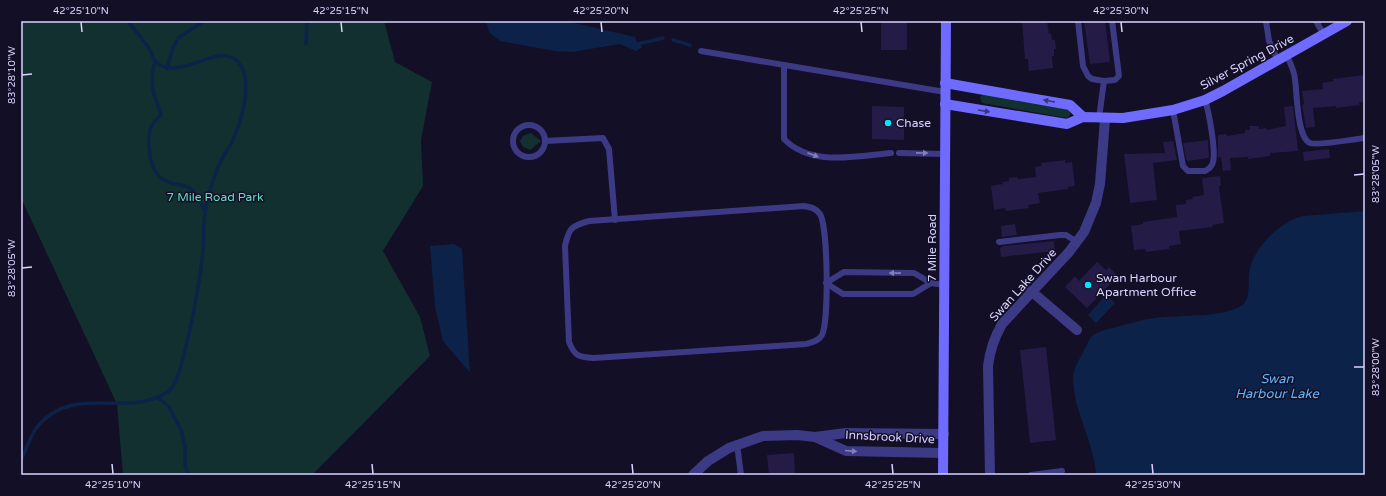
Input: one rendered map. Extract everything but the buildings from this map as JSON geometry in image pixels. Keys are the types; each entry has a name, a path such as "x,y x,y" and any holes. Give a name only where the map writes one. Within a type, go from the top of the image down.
{"street":[{"name":"7 Mile Road","path":"943,475 946,21"},
{"name":"Silver Spring Drive","path":"945,104 1067,124 1083,117 1102,119 1123,118 1172,110 1205,100 1278,62 1347,21"},
{"path":"945,88 1070,105 1083,117"},
{"name":"Swan Lake Drive","path":"990,475 988,366 990,351 1002,324 1077,242 1089,222 1099,190 1102,119"},
{"path":"1031,291 1077,330"},
{"name":"Innsbrook Drive","path":"693,475 708,461 737,444 775,435 815,437 846,432 944,434"},
{"name":"Innsbrook Drive","path":"815,437 846,451 943,453"}],"lane":[{"path":"1078,21 1085,72 1092,79 1104,81 1115,80 1119,76 1112,21"},
{"path":"1266,21 1269,41 1278,62"},
{"path":"1316,21 1324,35"},
{"path":"701,51 784,65 945,88"},
{"path":"1287,56 1295,78 1301,130 1308,141 1310,143 1320,144 1365,138"},
{"path":"784,65 784,139 791,146 819,157 890,153"},
{"path":"1102,119 1104,81"},
{"path":"1172,110 1183,166 1188,171 1205,171 1212,165 1214,157 1210,118 1205,100"},
{"path":"528,125 534,126 542,131 545,141 542,151 533,157 522,155 518,152 514,142 516,133 519,129 528,125"},
{"path":"545,141 603,138 609,149 615,220"},
{"path":"899,153 945,154"},
{"path":"804,206 814,208 821,216 825,227 826,283 826,317 822,335 819,339 806,344 594,358 582,357 573,352 569,342 565,246 568,232 575,225 589,222 804,206"},
{"path":"999,242 1066,235 1077,242"},
{"path":"826,283 844,272 914,273 932,283 945,285"},
{"path":"826,283 843,294 913,294 932,283"},
{"path":"737,444 741,475"},
{"path":"1031,475 1062,471"}],"green space":[{"name":"7 Mile Road Park","path":"21,21 384,21 395,62 432,82 421,140 423,186 383,251 420,317 430,356 312,475 123,475 117,404 21,198"},
{"path":"984,94 1068,109 1071,114 1067,118 982,103 980,97"},
{"path":"531,133 541,141 530,150 523,147 520,141 523,136"}],"water":[{"path":"486,21 566,21 635,37 638,44 643,47 636,51 620,44 572,52 555,51 500,41 489,32"},
{"name":"Swan Harbour Lake","path":"1365,211 1365,475 1096,475 1092,451 1080,416 1074,392 1073,379 1076,366 1091,337 1103,330 1148,319 1209,315 1232,310 1241,306 1247,299 1250,269 1257,252 1278,229 1286,223 1303,216"},
{"path":"454,244 462,249 470,373 443,341 435,307 430,246"},
{"path":"1106,295 1115,303 1096,323 1088,315"}],"waterway":[{"path":"21,460 37,427 52,414 67,406 84,403 136,403 153,399 169,391 175,383 186,347 202,262 206,207 218,168 233,140 240,121 245,102 246,82 241,66 233,58 224,56 213,57 177,68 166,67 156,62 148,46 128,21"},
{"path":"167,68 173,48 178,38 204,21"},
{"path":"306,44 307,21"},
{"path":"638,44 663,38"},
{"path":"673,40 690,45"},
{"path":"155,61 152,82 161,114 153,123 150,132 149,148 152,164 160,177 166,181 190,188 197,196 205,211"},
{"path":"157,397 169,407 181,430 185,447 185,465 188,475"}],"place":[{"name":"Chase","path":"888,123"},
{"name":"Swan Harbour Apartment Office","path":"1088,285"}]}
